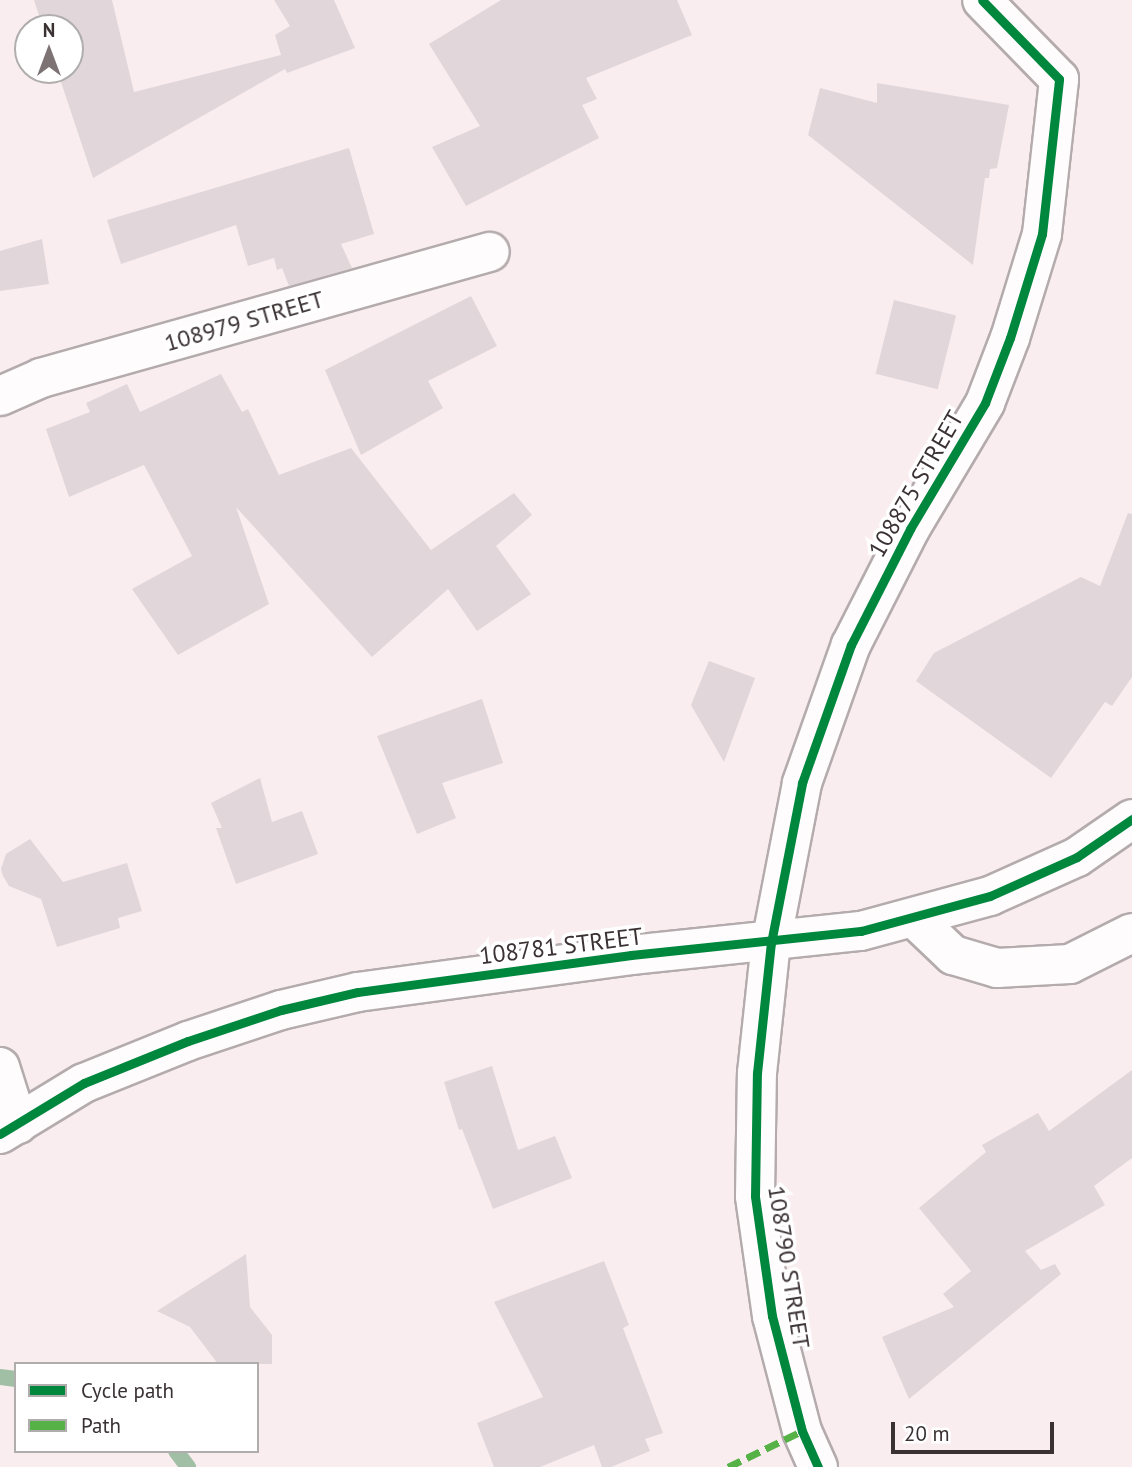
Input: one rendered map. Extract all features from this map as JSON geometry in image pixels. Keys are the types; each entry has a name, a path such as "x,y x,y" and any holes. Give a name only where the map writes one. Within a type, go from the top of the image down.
{"street":[{"name":"108875 STREET","path":"771,943 802,783 851,645 910,529 985,403 1010,338 1042,233 1059,79 982,0"},
{"name":"108979 STREET","path":"0,396 41,378 490,253"},
{"name":"108781 STREET","path":"9,1129 84,1083 188,1041 281,1010 358,992 631,956 771,943 861,931 990,896 1077,857 1132,819"},
{"path":"914,918 953,955 997,968 1070,964 1132,933"},
{"name":"108790 STREET","path":"771,943 757,1073 755,1196 772,1316 802,1431 818,1467"},
{"path":"0,1067 9,1129"}],"building":[{"path":"34,0 112,0 134,92 281,55 275,35 290,26 274,0 334,0 355,48 287,73 285,69 93,178 62,84 84,84 84,14 38,14"},
{"path":"501,0 677,0 692,35 586,78 597,99 582,105 599,138 466,206 432,147 480,126 429,44"},
{"path":"877,83 1009,105 997,168 990,169 989,178 985,178 973,265 808,135 820,88 877,103"},
{"path":"349,148 374,234 341,244 352,268 289,286 282,268 277,270 274,258 248,266 236,225 121,264 107,220"},
{"path":"42,239 49,284 0,291 0,251"},
{"path":"471,296 497,346 428,381 443,408 361,455 325,370"},
{"path":"894,300 956,315 938,389 876,374"},
{"path":"221,374 242,412 248,409 279,475 351,448 431,550 514,493 532,515 496,546 531,594 477,631 448,589 372,657 236,507 269,604 178,655 132,589 192,556 144,465 69,497 46,429 90,412 86,403 127,384 140,412"},
{"path":"1128,513 1132,514 1132,677 1112,706 1105,702 1051,778 916,681 934,653 1081,577 1100,586"},
{"path":"709,661 755,678 724,762 691,705"},
{"path":"482,699 503,763 442,783 456,818 417,834 377,736"},
{"path":"260,778 272,822 302,811 318,854 236,884 216,828 222,828 211,803"},
{"path":"30,839 63,882 127,863 142,911 118,918 120,928 57,947 41,899 9,886 1,869 6,854"},
{"path":"492,1066 518,1150 555,1136 572,1178 493,1209 462,1129 459,1130 444,1082"},
{"path":"1132,1070 1132,1158 1094,1186 1105,1205 1025,1251 1041,1270 1055,1264 1061,1274 909,1399 882,1337 954,1307 943,1294 971,1271 919,1208 986,1152 982,1145 1038,1113 1049,1131"},
{"path":"246,1254 250,1307 272,1335 272,1364 216,1362 190,1327 157,1311"},
{"path":"604,1261 629,1325 623,1328 663,1433 645,1439 650,1451 611,1467 602,1467 594,1445 540,1467 494,1467 477,1423 543,1397 494,1302"}],"waterway":[{"path":"0,1377 14,1379"},
{"path":"178,1453 188,1467"}],"marked path":[{"path":"728,1467 802,1431"}],"cycle path":[{"path":"818,1467 802,1431 772,1316 755,1196 757,1073 771,943 802,783 851,645 910,529 985,403 1010,338 1042,234 1059,79 982,0"},
{"path":"0,1134 84,1083 188,1041 281,1010 358,992 631,955 861,931 990,896 1077,857 1132,819"}]}
